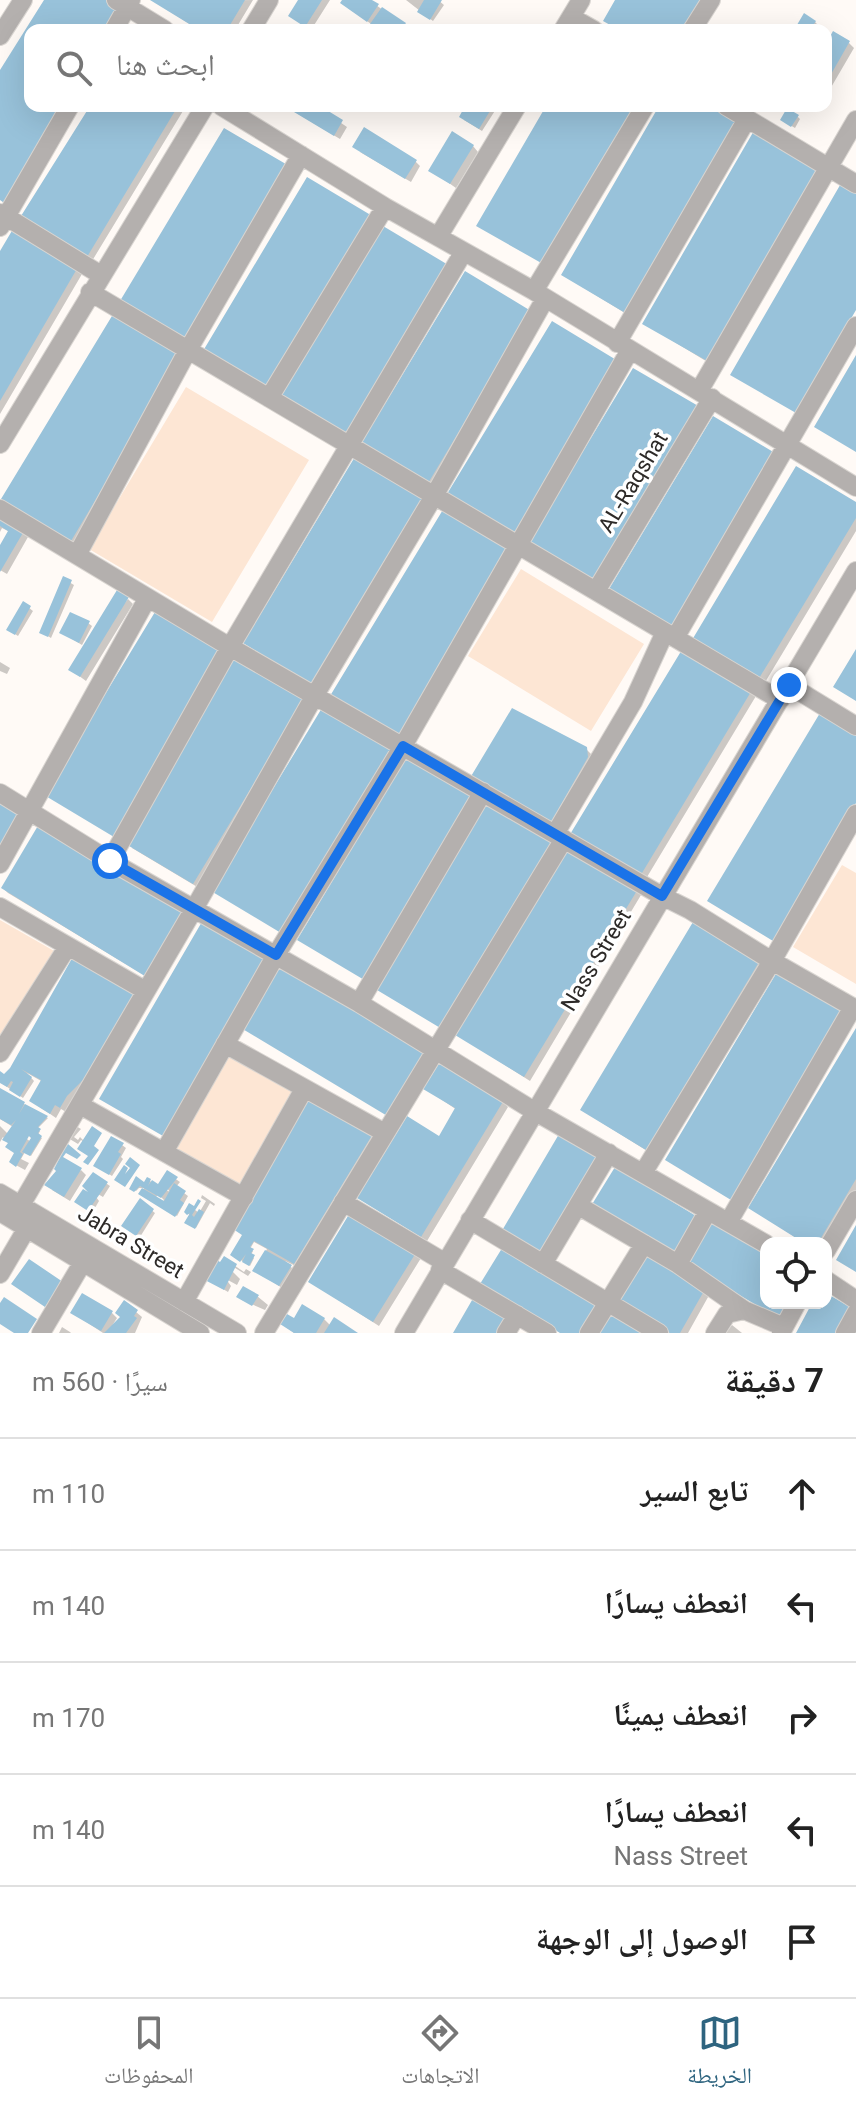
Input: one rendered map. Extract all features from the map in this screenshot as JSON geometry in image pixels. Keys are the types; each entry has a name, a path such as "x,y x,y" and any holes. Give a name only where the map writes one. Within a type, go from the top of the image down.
{"street":[{"path":"0,36 23,0"},
{"path":"255,24 269,0"},
{"path":"567,24 581,0"},
{"path":"696,24 711,0"},
{"path":"116,24 125,2 156,24"},
{"path":"66,112 2,219 101,275"},
{"path":"0,444 201,112"},
{"path":"231,112 856,487"},
{"path":"438,237 513,112"},
{"path":"21,1205 315,695 434,496 539,295 642,112"},
{"path":"736,112 856,184"},
{"path":"164,1152 276,955 403,746 517,544 747,119"},
{"name":"AL-Raqshat","path":"596,591 856,120"},
{"path":"77,555 188,350 301,155"},
{"path":"269,398 385,207"},
{"path":"110,861 230,647 463,253"},
{"path":"90,292 670,635 856,726"},
{"path":"264,1333 435,1050 560,836 670,635 856,326"},
{"path":"0,509 147,599 855,1008 729,1221"},
{"name":"Nass Street","path":"404,1333 856,571"},
{"path":"0,864 147,599"},
{"path":"359,1003 483,792"},
{"path":"0,793 110,861 359,1003 534,1111 760,1240"},
{"path":"643,1173 772,961 856,814"},
{"path":"0,907 146,991"},
{"path":"1,1051 68,946"},
{"path":"225,1044 385,1133"},
{"path":"184,1302 304,1089"},
{"path":"80,1105 244,1197"},
{"path":"543,1264 609,1153"},
{"name":"Jabra Street","path":"0,1193 237,1333"},
{"path":"832,1241 856,1200"},
{"path":"343,1202 547,1333"},
{"path":"579,1206 678,1264 744,1310 783,1330 794,1309"},
{"path":"678,1264 708,1211"},
{"name":"Jabra Street","path":"0,1212 200,1333"},
{"path":"470,1220 659,1333"},
{"path":"0,1274 27,1228"},
{"path":"589,1333 644,1244"},
{"path":"41,1333 83,1262"},
{"path":"832,1284 856,1300"},
{"path":"715,1333 727,1314 744,1310"},
{"path":"845,1333 856,1313"},
{"path":"506,1333 517,1315"}],"shaded area":[{"path":"186,387 309,460 212,622 89,549"},
{"path":"521,569 644,644 591,731 468,656"},
{"path":"842,865 856,873 856,984 793,947"},
{"path":"0,920 56,952 0,1046"},
{"path":"229,1049 296,1088 239,1186 172,1147"}],"building":[{"path":"44,0 110,0 125,10 117,24 29,24"},
{"path":"150,0 245,0 231,24 189,24"},
{"path":"298,0 322,0 307,24 300,24 288,16"},
{"path":"342,0 372,0 379,4 367,22 340,3"},
{"path":"424,0 442,0 430,20 417,12"},
{"path":"615,0 704,0 690,24 608,24 603,21"},
{"path":"382,7 406,23 405,24 370,24"},
{"path":"804,13 816,21 814,24 798,24"},
{"path":"24,32 24,112 63,112 7,205 0,200 0,70"},
{"path":"832,33 850,41 832,72"},
{"path":"86,112 174,112 87,257 21,216"},
{"path":"294,112 330,112 343,120 334,136"},
{"path":"462,112 489,112 479,129 459,117"},
{"path":"542,112 631,112 543,264 476,226"},
{"path":"656,112 728,112 740,119 627,314 561,275"},
{"path":"785,112 799,115 791,127 780,120"},
{"path":"364,127 417,160 405,179 352,147"},
{"path":"224,128 291,167 186,341 120,301"},
{"path":"755,129 821,168 709,362 642,324"},
{"path":"452,131 474,145 450,184 428,171"},
{"path":"307,177 374,217 269,391 203,351"},
{"path":"843,180 856,188 856,310 796,413 730,375"},
{"path":"383,226 450,266 345,440 279,400"},
{"path":"13,229 78,267 0,401 0,251"},
{"path":"465,271 531,311 427,485 360,445"},
{"path":"115,311 184,352 71,541 1,499"},
{"path":"552,321 618,361 514,534 447,494"},
{"path":"856,355 856,452 814,427"},
{"path":"633,368 700,407 595,581 529,541"},
{"path":"713,416 780,456 675,629 609,589"},
{"path":"356,455 425,497 312,685 243,643"},
{"path":"796,466 856,502 856,518 758,680 692,640"},
{"path":"444,508 513,549 400,737 330,696"},
{"path":"0,517 24,531 0,572 0,545 8,531 0,526"},
{"path":"63,576 72,580 48,637 39,633"},
{"path":"117,590 129,597 80,677 68,670"},
{"path":"23,601 31,606 15,635 6,630"},
{"path":"158,607 227,648 114,837 44,795"},
{"path":"70,612 90,621 79,643 59,633"},
{"path":"683,648 752,690 639,878 569,836"},
{"path":"856,649 856,701 833,687"},
{"path":"237,654 307,696 193,884 124,843"},
{"path":"325,703 394,745 281,933 211,891"},
{"path":"512,708 587,747 588,757 550,824 470,778"},
{"path":"823,708 856,728 856,803 773,941 707,901"},
{"path":"410,751 479,793 366,981 297,940"},
{"path":"0,798 24,812 0,853"},
{"path":"486,799 555,840 442,1029 372,987"},
{"path":"39,824 187,914 148,978 1,888"},
{"path":"568,847 638,889 524,1077 455,1035"},
{"path":"696,917 762,957 646,1150 580,1110"},
{"path":"203,920 267,957 163,1136 99,1099"},
{"path":"75,953 140,990 96,1067 67,1096 60,1108 55,1105 50,1114 29,1101 41,1080 21,1069 32,1077 20,1097 9,1090 13,1082 7,1087 0,1083 0,1071 4,1074 10,1068"},
{"path":"280,964 428,1053 389,1117 241,1028"},
{"path":"780,967 846,1008 731,1200 665,1160"},
{"path":"856,1028 856,1179 822,1237 794,1237 748,1208"},
{"path":"440,1062 504,1100 421,1237 357,1198 407,1116 439,1136 455,1108 423,1089"},
{"path":"0,1088 25,1102 19,1114 25,1104 48,1116 38,1127 41,1129 38,1133 42,1136 30,1156 22,1152 31,1138 29,1136 20,1152 23,1154 16,1167 9,1162 14,1153 5,1147 8,1143 2,1140 16,1120 11,1125 0,1119"},
{"path":"309,1094 374,1132 294,1264 254,1241 250,1247 255,1255 249,1266 242,1262 246,1254 240,1262 230,1255 242,1235 233,1229"},
{"path":"92,1126 102,1133 94,1146 99,1150 88,1165 83,1162 88,1156 77,1149"},
{"path":"562,1129 603,1153 541,1258 500,1234"},
{"path":"111,1136 124,1143 109,1175 93,1166"},
{"path":"68,1144 81,1155 77,1159 66,1153 63,1157 82,1168 64,1197 44,1185 56,1171 54,1169 61,1155 57,1151 59,1148 63,1151"},
{"path":"130,1157 140,1165 125,1187 114,1180 124,1165 128,1168 125,1174 130,1168 125,1164"},
{"path":"615,1167 701,1219 677,1258 591,1206"},
{"path":"167,1170 178,1177 161,1198 140,1186 134,1192 129,1189 136,1176 144,1182 147,1177 151,1179 148,1186 152,1180 158,1184"},
{"path":"93,1172 108,1182 88,1211 74,1202 83,1189 88,1192 82,1186"},
{"path":"174,1183 186,1191 180,1200 184,1203 175,1217 138,1194 142,1188 164,1201"},
{"path":"140,1198 154,1209 136,1236 121,1226"},
{"path":"198,1199 201,1201 192,1215 194,1217 199,1209 204,1212 195,1229 184,1223 190,1213 187,1215 184,1212 189,1203 194,1206"},
{"path":"351,1211 417,1251 373,1322 308,1282"},
{"path":"714,1218 760,1245 760,1307 686,1263"},
{"path":"856,1225 856,1272 836,1260"},
{"path":"504,1245 601,1304 584,1333 560,1333 480,1284"},
{"path":"647,1248 708,1284 680,1333 670,1333 616,1302"},
{"path":"265,1250 292,1265 279,1286 252,1271"},
{"path":"224,1256 237,1264 224,1290 201,1278"},
{"path":"29,1259 63,1282 45,1307 11,1284"},
{"path":"243,1286 259,1295 252,1306 236,1297"},
{"path":"82,1293 113,1311 101,1331 70,1313"},
{"path":"475,1295 507,1314 496,1333 453,1333"},
{"path":"4,1297 37,1319 28,1333 14,1333 0,1324 0,1303"},
{"path":"832,1297 855,1310 841,1333 796,1333 809,1309 832,1309"},
{"path":"124,1300 138,1310 134,1316 137,1318 126,1333 104,1333 120,1317 115,1313"},
{"path":"302,1304 325,1318 316,1333 294,1333 280,1324 287,1314 294,1318"},
{"path":"609,1307 652,1333 593,1333"},
{"path":"763,1309 787,1309 781,1320"},
{"path":"334,1317 358,1333 324,1333"}],"route":[{"path":"110,861 276,955 403,746 662,896 789,685"}]}
